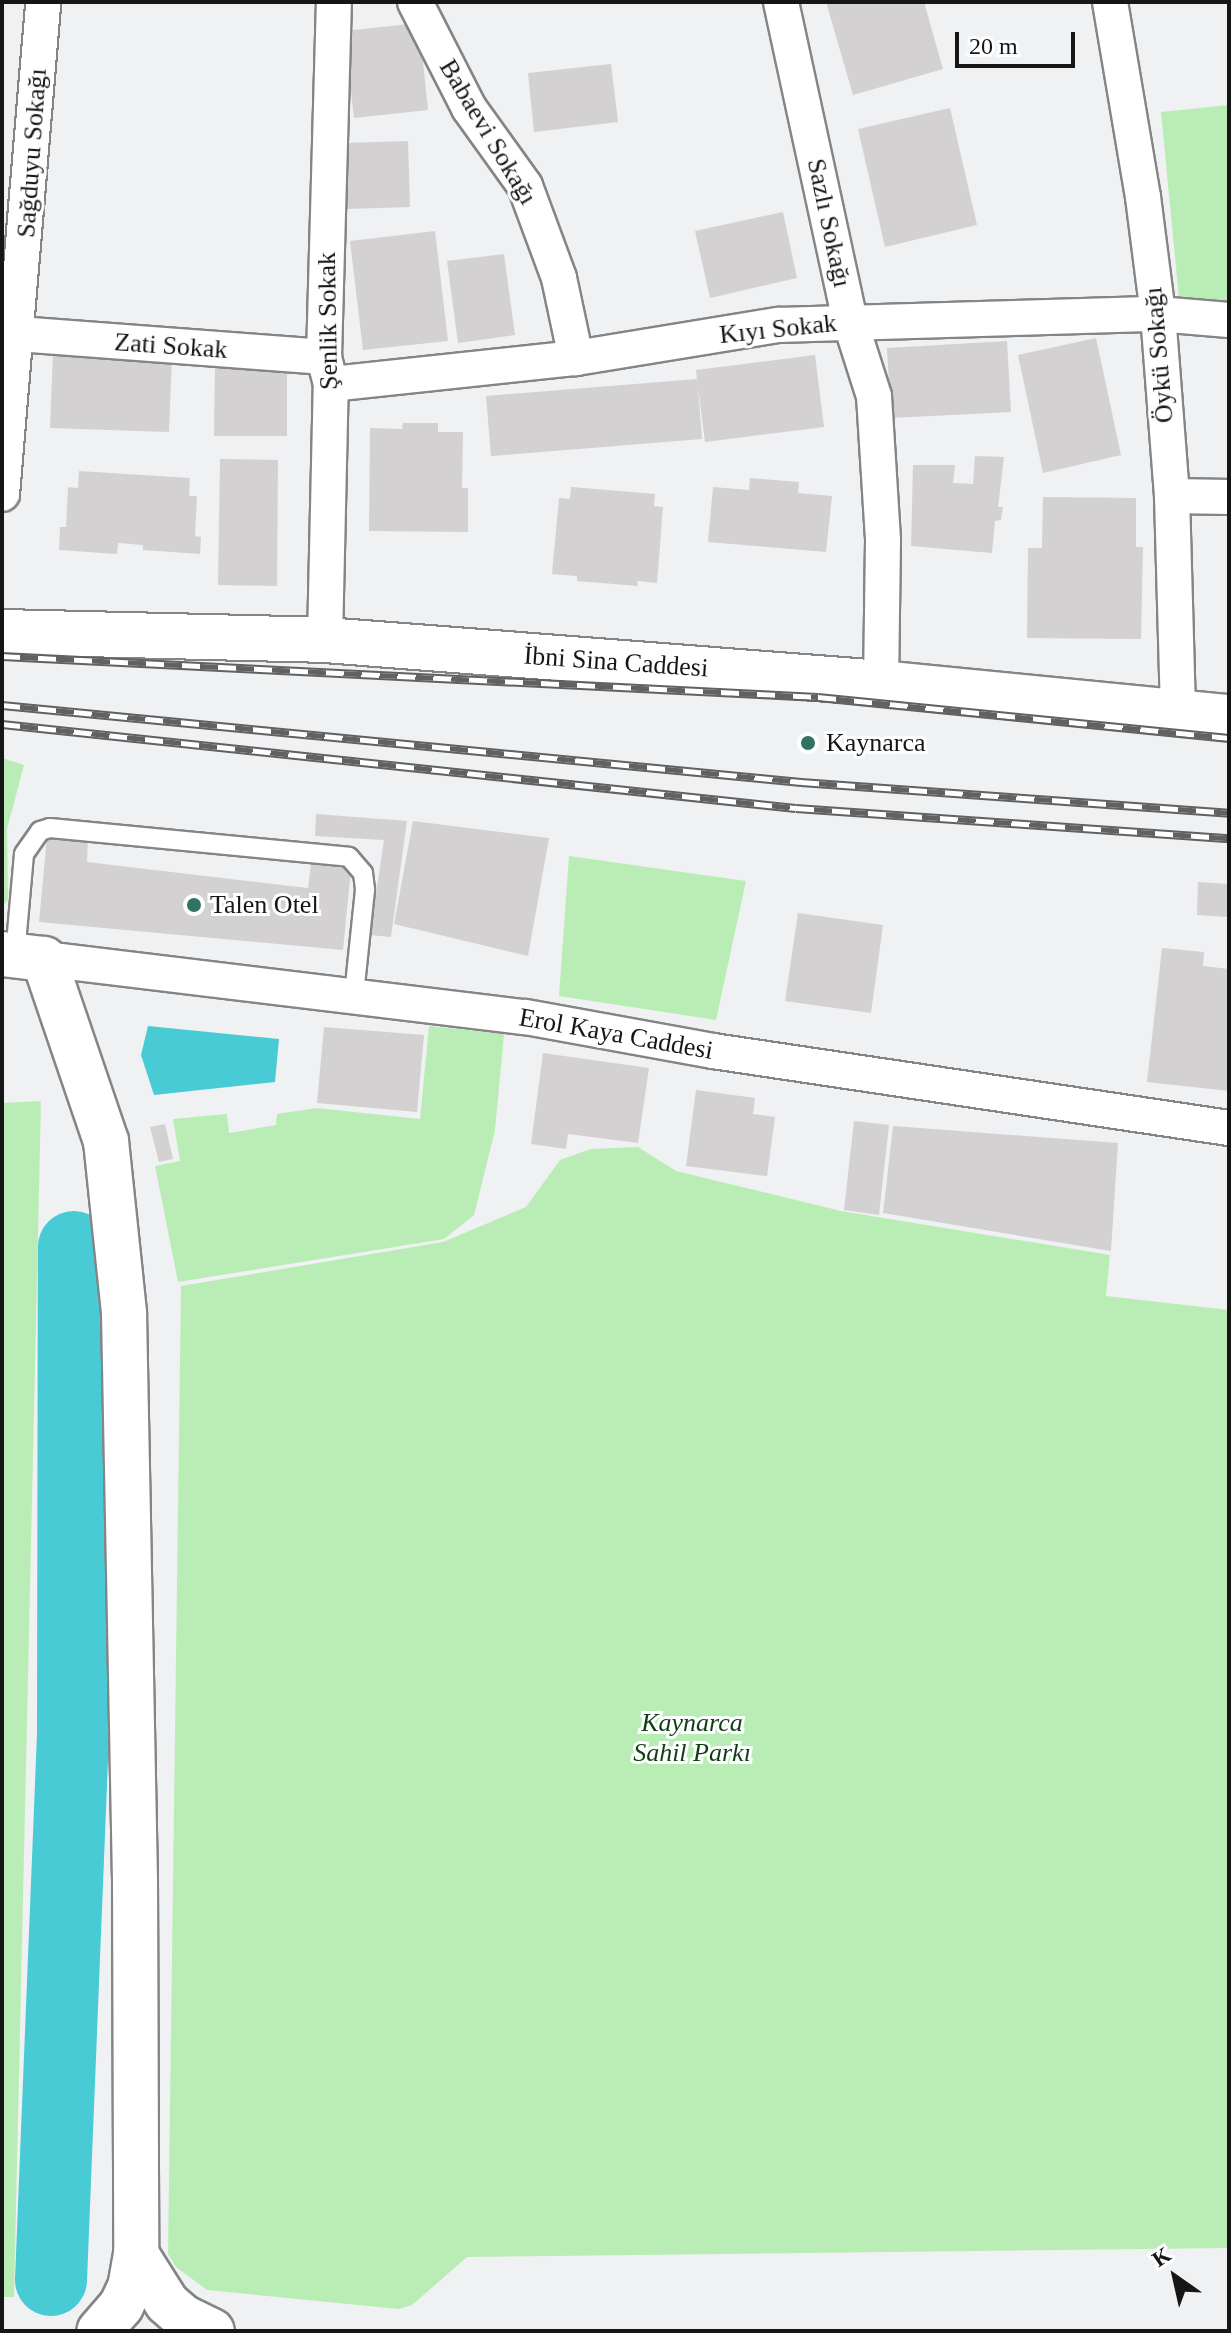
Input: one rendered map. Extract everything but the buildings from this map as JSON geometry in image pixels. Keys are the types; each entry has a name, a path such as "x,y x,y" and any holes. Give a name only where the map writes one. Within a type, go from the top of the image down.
{"street":[{"name":"Sağduyu Sokağı","path":"2,494 18,334 43,2"},
{"name":"Şenlik Sokak","path":"325,640 334,2"},
{"name":"Babaevi Sokağı","path":"415,2 469,108 525,186 559,278 576,358"},
{"name":"Sazlı Sokağı","path":"781,2 850,321 874,396 883,541 881,683"},
{"name":"Öykü Sokağı","path":"1110,2 1143,197 1158,314 1172,496 1178,711"},
{"name":"Kıyı Sokak","path":"328,370 576,358 778,325 850,321 1158,314 1229,320"},
{"name":"Zati Sokak","path":"18,334 328,370"},
{"path":"1172,496 1229,497"},
{"name":"İbni Sina Caddesi","path":"2,632 325,640 881,683 1229,717"},
{"path":"20,956 106,1141 124,1313 136,1909 136,2254 130,2287 121,2306 99,2331"},
{"name":"Erol Kaya Caddesi","path":"20,956 526,1017 713,1051 1144,1118 1229,1128"},
{"path":"136,2254 167,2303 183,2317 212,2331"}],"lane":[{"path":"20,956 24,854 40,831 50,828 349,857 363,873 365,890 354,994"}],"green space":[{"path":"1229,105 1229,304 1180,309 1161,112"},
{"path":"2,758 24,765 7,829 8,900 2,907"},
{"path":"569,856 746,881 716,1020 559,996"},
{"path":"429,1026 504,1034 495,1130 474,1215 444,1239 178,1282 155,1166 180,1161 173,1119 227,1114 229,1133 276,1125 277,1114 317,1108 420,1119"},
{"path":"41,1101 14,2297 2,2297 2,1103"},
{"name":"Kaynarca Sahil Parkı","path":"638,1147 676,1171 841,1211 1110,1255 1106,1296 1229,1310 1229,2248 467,2257 412,2305 399,2309 207,2290 176,2267 168,2254 181,1286 443,1242 526,1207 560,1160 591,1149"}],"water":[{"path":"148,1026 279,1039 275,1082 154,1095 141,1055"}],"waterway":[{"path":"51,2280 73,1734 74,1247"}],"railway":[{"path":"2,656 818,697 1229,738"},
{"path":"2,705 801,782 1229,813"},
{"path":"2,724 796,808 1229,838"}],"place":[{"name":"Kaynarca","path":"808,743"},
{"name":"Talen Otel","path":"194,905"}]}
